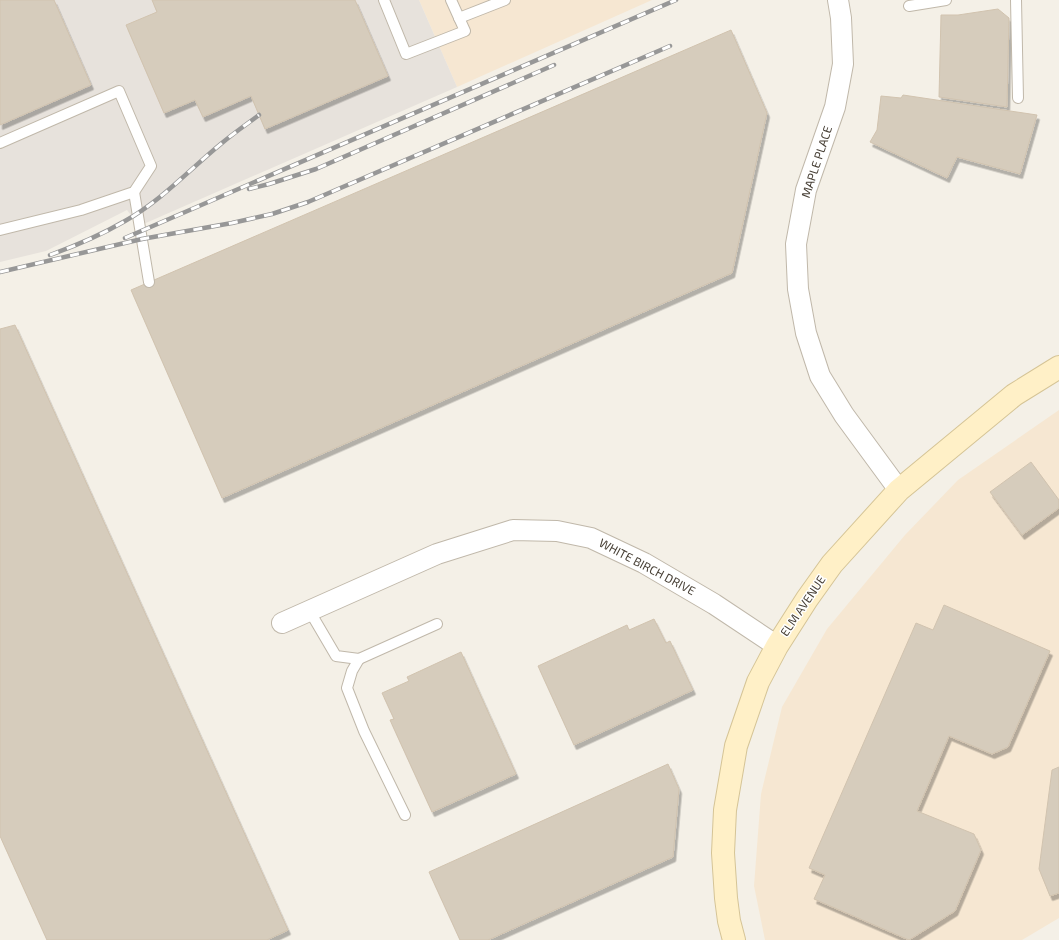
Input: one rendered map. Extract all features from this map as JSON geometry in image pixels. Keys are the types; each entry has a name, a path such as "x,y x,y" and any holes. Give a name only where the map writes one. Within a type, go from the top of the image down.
{"street":[{"name":"MAPLE PLACE","path":"838,0 841,18 843,64 835,107 806,190 796,244 798,289 806,333 820,376 844,415 899,490"},
{"name":"ELM AVENUE","path":"734,940 729,921 725,883 723,852 725,810 736,746 758,682 776,646 807,598 832,564 899,490 1014,395 1059,367"},
{"name":"WHITE BIRCH DRIVE","path":"282,623 443,552 513,530 557,531 591,538 644,563 714,604 776,646"}],"lane":[{"path":"384,0 406,54 465,31 451,0"},
{"path":"459,18 505,0"},
{"path":"909,6 946,0"},
{"path":"1016,0 1018,98"},
{"path":"0,143 119,91 151,166 134,192 81,210 0,230"},
{"path":"134,192 149,282"},
{"path":"309,610 336,656 359,659 437,624"},
{"path":"359,659 352,671 347,688 364,731 405,815"}],"shaded area":[{"path":"0,0 419,0 457,87 139,226 127,210 46,251 0,262"},
{"path":"419,0 652,0 457,87"},
{"path":"1059,410 1059,918 1022,940 765,940 754,886 761,794 782,707 827,629 905,535 958,480"}],"building":[{"path":"0,0 54,0 91,85 0,125"},
{"path":"152,0 355,0 388,76 265,129 251,96 203,117 195,100 164,113 126,25 157,12"},
{"path":"998,9 1009,18 1007,107 939,97 941,15 958,15"},
{"path":"731,30 767,113 732,273 222,498 131,290"},
{"path":"903,95 1037,115 1020,174 957,157 947,178 870,142 877,130 881,96 901,98"},
{"path":"15,325 288,930 267,940 47,940 0,836 0,329"},
{"path":"1031,462 1059,500 1059,508 1022,535 990,492"},
{"path":"944,605 1050,651 1008,747 992,754 949,736 917,811 974,834 981,850 955,911 909,940 814,899 825,875 809,868 916,623 933,630"},
{"path":"654,619 666,643 670,641 693,690 574,745 538,666 627,625 629,630"},
{"path":"461,652 516,774 432,812 390,720 394,719 382,693 409,681 407,677"},
{"path":"668,764 679,789 673,857 488,940 460,940 429,872"},
{"path":"1059,767 1059,893 1050,896 1039,869 1052,770"}],"railway":[{"path":"125,238 676,0"},
{"path":"0,272 142,239 232,223 272,214 308,202 670,46"},
{"path":"249,189 316,169 554,65"},
{"path":"50,255 97,236 138,213 151,204 227,139 259,115"}]}
